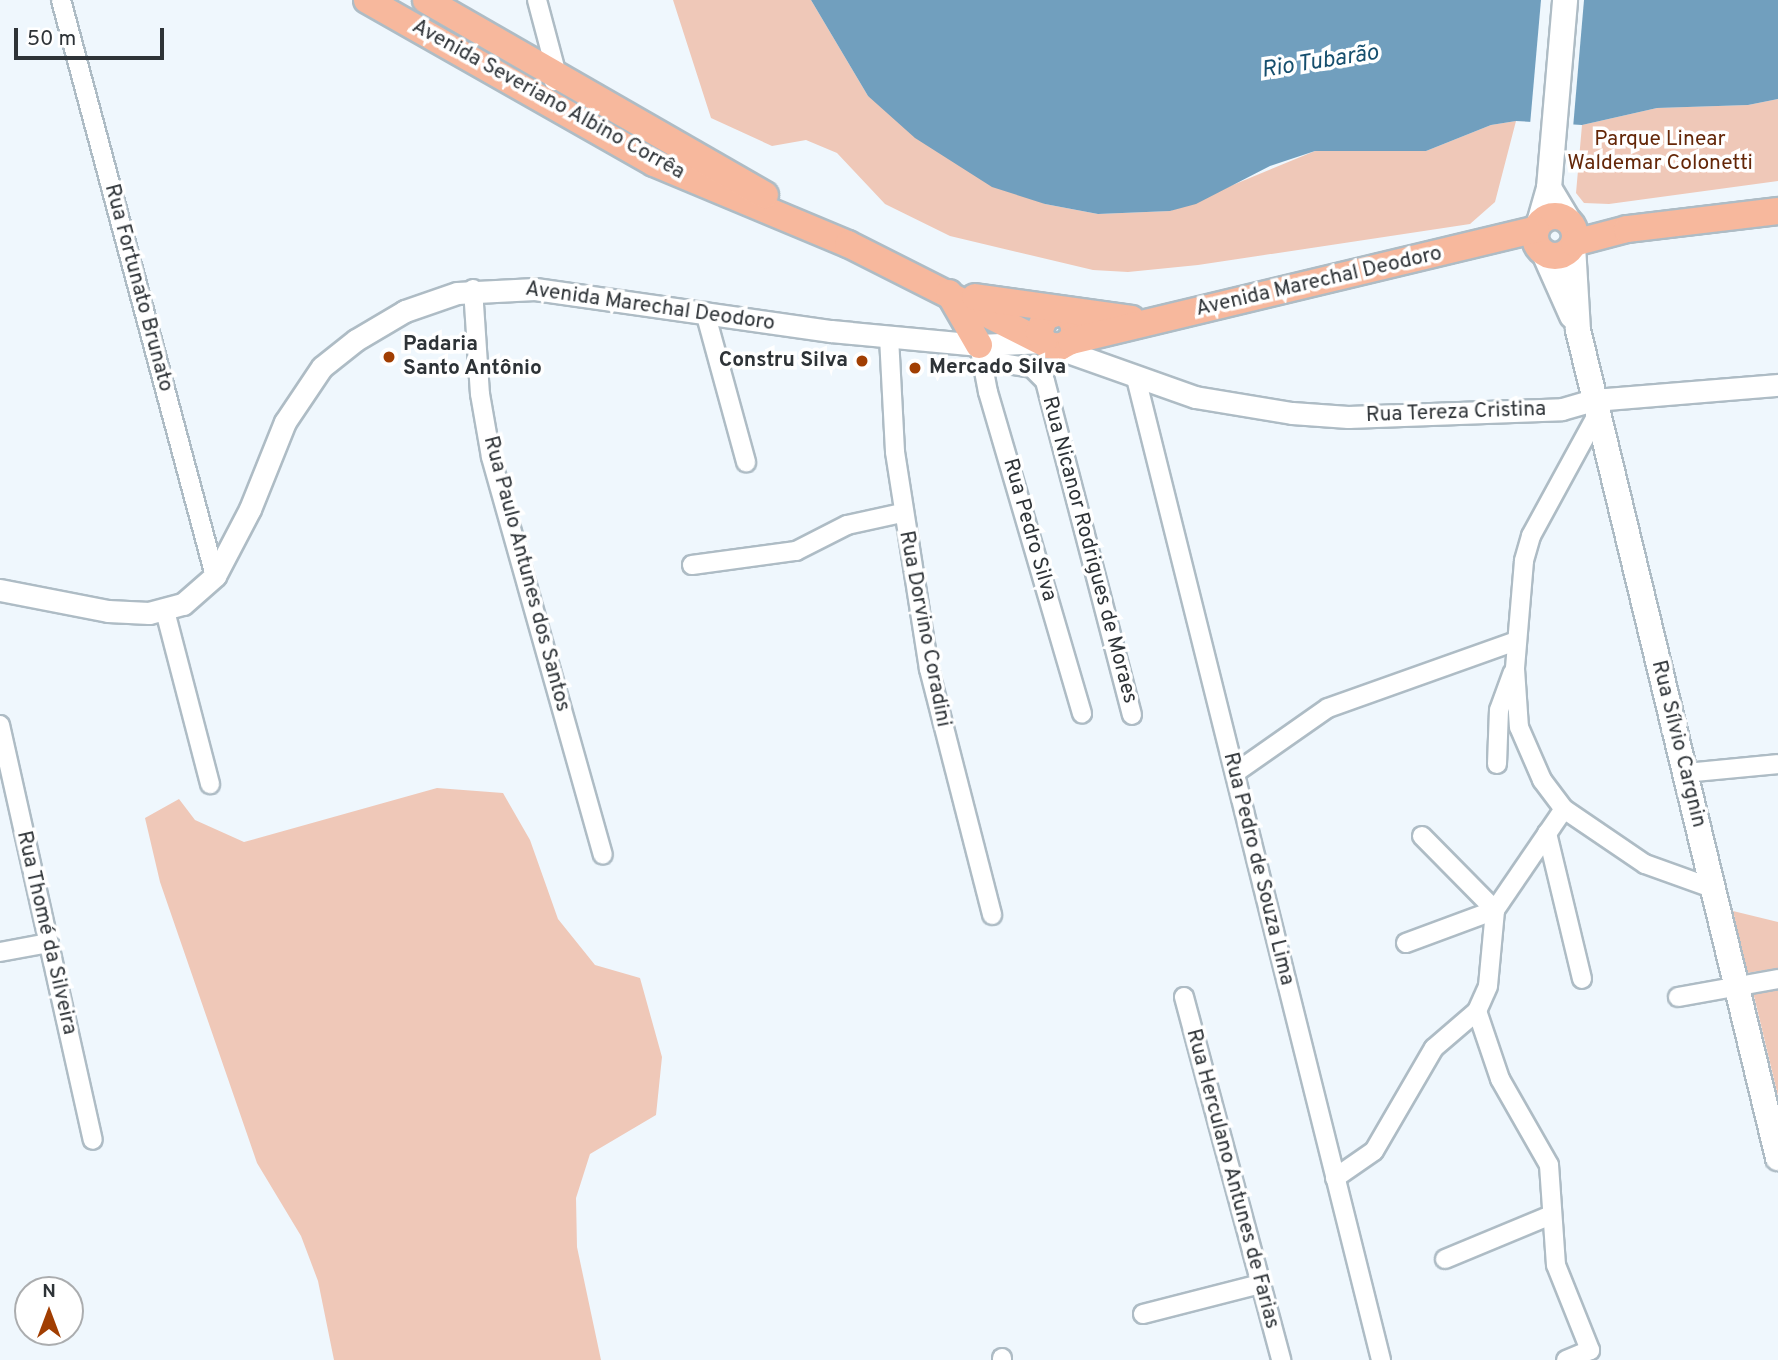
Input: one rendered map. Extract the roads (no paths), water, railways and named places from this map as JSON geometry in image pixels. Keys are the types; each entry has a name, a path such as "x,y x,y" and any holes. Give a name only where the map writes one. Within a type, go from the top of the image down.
{"main road":[{"name":"Avenida Severiano Albino Corrêa","path":"367,0 674,173 848,244 1056,343"},
{"name":"Avenida Severiano Albino Corrêa","path":"426,0 848,244"},
{"path":"1540,239 1549,180 1565,0"},
{"path":"1549,180 1572,233"},
{"path":"1572,233 1778,211"},
{"path":"1540,239 1556,215 1572,233"},
{"path":"1540,239 1556,256 1572,233"},
{"name":"Rua Sílvio Cargnin","path":"1572,233 1578,330"},
{"name":"Rua Sílvio Cargnin","path":"1540,239 1578,330 1778,1158"},
{"name":"Avenida Marechal Deodoro","path":"1056,343 1165,319 1364,267 1473,247 1540,239"},
{"name":"Avenida Severiano Albino Corrêa","path":"947,292 1060,312"},
{"path":"947,292 979,345"},
{"path":"1056,343 1041,321 1060,312"},
{"name":"Avenida Marechal Deodoro","path":"1060,312 1165,319"}],"street":[{"name":"Rua Fortunato Brunato","path":"61,0 215,576"},
{"path":"537,0 557,75 544,100"},
{"name":"Avenida Marechal Deodoro","path":"165,611 183,604 215,576 250,509 285,422 322,367 356,340 405,311 472,289 535,289 890,337 979,345 1056,343"},
{"name":"Rua Paulo Antunes dos Santos","path":"472,289 481,394 491,457 603,855"},
{"path":"705,312 746,462"},
{"name":"Rua Dorvino Coradini","path":"890,337 902,513 937,711 992,915"},
{"name":"Rua Tereza Cristina","path":"1056,343 1136,378 1238,406 1348,417 1596,407 1778,385"},
{"name":"Rua Pedro Silva","path":"979,345 988,392 1082,714"},
{"name":"Rua Nicanor Rodrigues de Moraes","path":"979,345 995,362 1032,368 1045,381 1132,715"},
{"name":"Rua Pedro de Souza Lima","path":"1136,378 1381,1360"},
{"path":"1596,407 1531,536 1524,561 1515,669 1519,727 1542,780 1564,809 1645,864 1712,888"},
{"path":"692,565 796,551 847,525 902,513"},
{"path":"0,590 108,611 165,611 210,784"},
{"path":"1235,773 1328,708 1516,641"},
{"path":"1497,764 1499,710 1515,669"},
{"name":"Rua Thomé da Silveira","path":"0,725 93,1140"},
{"path":"1685,773 1778,764"},
{"path":"1335,1178 1374,1151 1434,1048 1477,1012 1488,986 1495,910 1564,809"},
{"path":"1547,833 1582,978"},
{"path":"1422,836 1495,910"},
{"path":"1406,943 1495,910"},
{"path":"0,952 48,943"},
{"path":"1678,998 1778,979"},
{"name":"Rua Herculano Antunes de Farias","path":"1184,997 1280,1360"},
{"path":"1477,1012 1500,1079 1549,1165 1551,1215 1562,1285 1590,1350 1566,1360"},
{"path":"1445,1259 1551,1215"},
{"path":"1143,1314 1260,1284"}],"water":[{"name":"Rio Tubarão","path":"811,0 1778,0 1778,99 1748,105 1657,108 1582,125 1516,121 1491,125 1426,151 1315,151 1270,166 1196,204 1170,211 1098,214 1045,204 992,187 915,138 868,96"}],"place":[{"name":"Padaria Santo Antônio","path":"389,357"},
{"name":"Constru Silva","path":"862,361"},
{"name":"Mercado Silva","path":"915,368"}],"park label":[{"name":"Parque Linear Waldemar Colonetti","path":"1660,152"}]}
